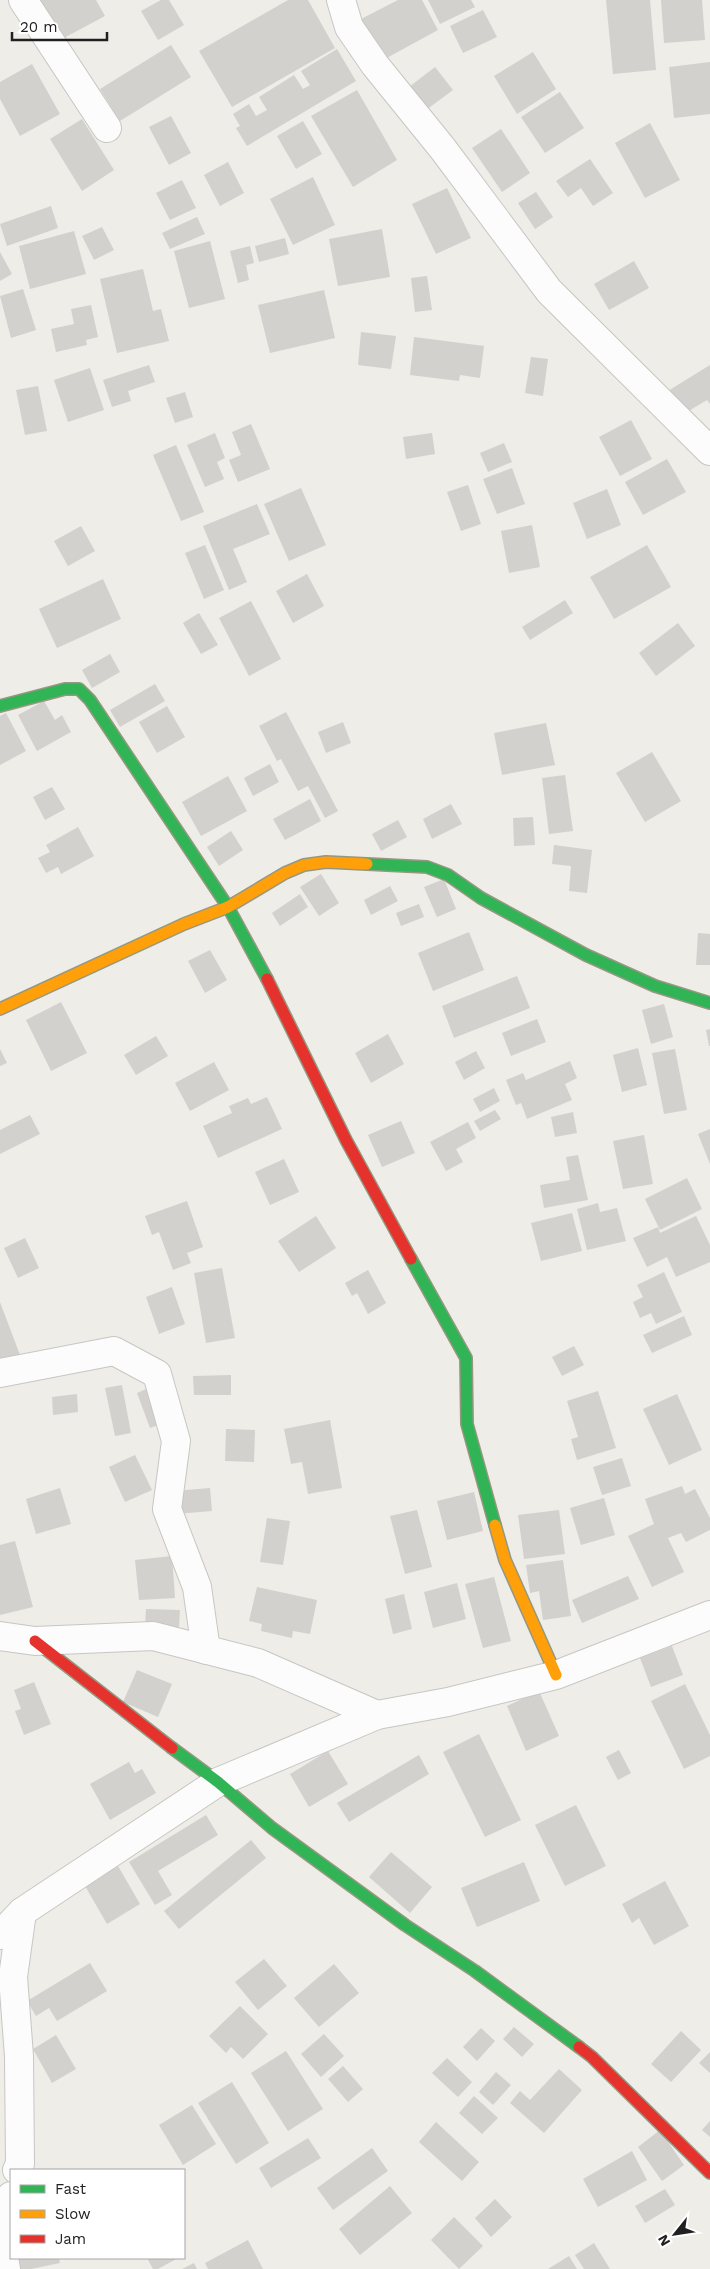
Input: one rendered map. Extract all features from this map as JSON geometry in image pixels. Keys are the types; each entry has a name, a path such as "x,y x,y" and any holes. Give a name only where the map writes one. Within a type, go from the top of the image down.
{"street":[{"path":"23,0 107,128"},
{"path":"341,0 349,27 375,66 443,149 550,291 710,451"},
{"path":"0,706 65,689 79,690 90,700 228,907 278,1000 346,1140 466,1358 467,1424 505,1560 556,1675"},
{"path":"0,1009 184,924 228,907 304,865 326,862 427,868 448,875 481,898 586,955 655,986 710,1003"},
{"path":"0,1373 114,1351 157,1374 176,1441 167,1509 197,1586 206,1650"},
{"path":"0,1935 22,1912 218,1782 377,1715 448,1702 556,1675 704,1615 710,1615"},
{"path":"0,1636 35,1642 153,1636 258,1663 377,1715"},
{"path":"35,1642 130,1717 218,1782 272,1828 405,1925 475,1971 592,2057 710,2173"},
{"path":"18,2169 20,2164 19,2056 12,1977 22,1912"},
{"path":"6,2269 0,2243 10,2200"}],"building":[{"path":"39,0 96,0 105,16 60,40"},
{"path":"161,0 169,0 184,25 158,40 141,11"},
{"path":"288,0 308,0 335,48 232,107 199,51"},
{"path":"398,0 422,0 438,30 383,60 361,19"},
{"path":"428,0 471,0 475,7 440,24"},
{"path":"606,0 650,0 656,70 613,74"},
{"path":"661,0 702,0 705,40 664,43"},
{"path":"483,10 497,37 463,53 450,26"},
{"path":"171,45 191,77 120,121 100,89"},
{"path":"337,49 356,81 247,146 236,128 240,126 233,114 249,104 256,116 267,110 259,97 294,75 303,89 310,85 301,71"},
{"path":"533,52 556,89 517,114 494,76"},
{"path":"710,62 710,114 674,118 669,67"},
{"path":"32,64 60,114 20,136 0,99 0,82"},
{"path":"435,67 453,90 426,110 409,87"},
{"path":"357,90 397,160 353,187 311,116"},
{"path":"560,92 584,128 545,153 521,117"},
{"path":"171,116 191,153 169,165 149,127"},
{"path":"82,119 114,170 82,191 50,139"},
{"path":"303,121 322,154 296,169 277,136"},
{"path":"650,123 680,180 645,198 615,143"},
{"path":"501,129 530,173 502,192 472,148"},
{"path":"590,159 613,193 593,206 581,188 568,197 556,181"},
{"path":"228,162 244,193 220,206 204,175"},
{"path":"313,177 335,225 293,245 270,199"},
{"path":"182,180 196,208 170,220 156,193"},
{"path":"447,188 471,238 436,254 412,204"},
{"path":"536,192 553,217 535,229 518,203"},
{"path":"51,206 58,228 7,246 0,224"},
{"path":"197,217 205,234 170,249 162,233"},
{"path":"102,227 114,250 94,260 82,236"},
{"path":"382,229 390,277 338,286 329,239"},
{"path":"74,231 86,274 30,289 19,246"},
{"path":"285,238 289,254 259,262 255,246"},
{"path":"210,241 225,299 189,308 174,251"},
{"path":"250,246 254,263 246,265 249,280 238,283 230,251"},
{"path":"0,252 12,274 0,281"},
{"path":"634,261 649,288 609,310 594,284"},
{"path":"143,269 153,311 161,309 169,341 117,353 100,279"},
{"path":"427,276 432,310 415,312 411,278"},
{"path":"23,289 36,330 11,338 0,296"},
{"path":"324,290 335,338 270,353 258,305"},
{"path":"91,305 98,337 86,340 87,345 56,352 51,329 74,324 71,309"},
{"path":"361,332 396,336 391,369 358,365"},
{"path":"414,337 484,346 480,378 460,375 459,381 410,375"},
{"path":"531,357 548,359 543,396 525,393"},
{"path":"149,365 155,382 128,391 131,401 112,407 103,380"},
{"path":"710,365 710,404 707,400 682,415 668,391"},
{"path":"90,368 104,410 68,422 54,380"},
{"path":"38,386 47,431 25,435 16,390"},
{"path":"185,392 193,417 175,423 166,398"},
{"path":"631,420 652,459 620,476 599,437"},
{"path":"251,424 270,469 238,482 229,460 241,455 232,432"},
{"path":"215,433 225,458 217,462 224,479 205,487 187,445"},
{"path":"432,433 435,454 406,459 403,437"},
{"path":"504,443 512,462 488,472 480,453"},
{"path":"176,445 204,512 181,521 153,455"},
{"path":"667,459 686,492 643,515 625,482"},
{"path":"512,468 525,504 497,514 483,479"},
{"path":"468,485 481,524 461,531 447,492"},
{"path":"301,488 326,545 289,561 264,504"},
{"path":"607,489 621,525 587,539 573,503"},
{"path":"257,504 270,534 233,549 247,582 229,590 203,526"},
{"path":"532,525 540,567 509,573 501,531"},
{"path":"81,526 95,551 68,566 54,541"},
{"path":"205,545 224,590 204,599 185,553"},
{"path":"647,545 671,587 614,619 590,577"},
{"path":"307,574 324,606 293,623 276,591"},
{"path":"103,579 121,619 57,648 39,609"},
{"path":"565,600 573,613 530,640 522,627"},
{"path":"251,601 281,659 249,676 219,618"},
{"path":"199,613 218,645 201,654 183,623"},
{"path":"678,623 695,646 656,676 639,653"},
{"path":"110,654 120,672 92,688 82,670"},
{"path":"155,684 165,701 120,727 110,710"},
{"path":"44,701 55,720 62,715 71,732 37,751 18,715"},
{"path":"167,706 185,737 157,753 139,722"},
{"path":"286,712 338,811 325,818 308,786 298,791 281,759 277,761 259,726"},
{"path":"6,713 26,751 0,765 0,716"},
{"path":"343,722 351,743 326,753 318,732"},
{"path":"546,723 555,765 502,775 494,733"},
{"path":"652,752 681,801 645,822 616,773"},
{"path":"270,764 279,782 253,796 244,778"},
{"path":"565,775 573,831 549,834 542,778"},
{"path":"228,776 247,811 201,836 182,802"},
{"path":"52,787 65,809 45,820 33,797"},
{"path":"310,799 321,821 285,840 273,819"},
{"path":"451,804 462,824 432,839 423,819"},
{"path":"533,817 535,845 514,846 513,818"},
{"path":"398,820 407,837 381,851 372,834"},
{"path":"78,827 94,856 61,874 58,867 46,873 38,858 50,852 46,845"},
{"path":"231,831 243,850 219,866 207,847"},
{"path":"554,845 592,850 587,893 569,891 571,866 552,864"},
{"path":"321,874 339,903 319,916 300,887"},
{"path":"444,879 456,909 437,917 424,887"},
{"path":"390,886 398,901 371,915 364,900"},
{"path":"300,894 308,907 280,926 272,913"},
{"path":"419,904 424,917 401,926 396,913"},
{"path":"469,932 484,970 433,991 418,953"},
{"path":"698,933 710,934 710,965 696,965"},
{"path":"210,950 227,980 205,993 188,961"},
{"path":"517,976 530,1008 454,1038 442,1006"},
{"path":"61,1002 87,1053 51,1071 26,1020"},
{"path":"664,1004 673,1037 651,1044 642,1010"},
{"path":"537,1019 546,1042 511,1056 502,1033"},
{"path":"710,1029 710,1046 709,1046 706,1030"},
{"path":"388,1034 404,1064 371,1083 355,1053"},
{"path":"156,1036 168,1056 136,1075 124,1055"},
{"path":"638,1048 647,1085 622,1092 613,1055"},
{"path":"0,1049 7,1063 0,1066"},
{"path":"675,1049 687,1110 664,1114 652,1053"},
{"path":"476,1051 485,1068 464,1080 455,1062"},
{"path":"570,1061 577,1078 565,1084 572,1100 527,1119 521,1103 516,1105 506,1080 523,1073 526,1080"},
{"path":"214,1062 229,1090 190,1111 175,1083"},
{"path":"494,1088 500,1101 480,1112 473,1099"},
{"path":"267,1097 282,1129 218,1158 203,1126 232,1113 229,1106 248,1098 251,1104"},
{"path":"495,1110 501,1119 480,1131 474,1121"},
{"path":"573,1112 577,1133 555,1137 551,1117"},
{"path":"30,1115 40,1134 0,1154 0,1130"},
{"path":"401,1121 415,1153 382,1167 368,1135"},
{"path":"468,1122 476,1138 456,1149 463,1162 446,1171 430,1142"},
{"path":"710,1129 710,1164 698,1134"},
{"path":"644,1135 653,1184 623,1189 613,1141"},
{"path":"578,1155 588,1200 544,1208 540,1185 570,1180 566,1157"},
{"path":"284,1159 299,1192 270,1205 255,1172"},
{"path":"687,1178 702,1209 660,1230 645,1199"},
{"path":"187,1201 203,1247 187,1253 191,1263 173,1270 159,1232 152,1235 145,1216"},
{"path":"598,1203 600,1212 617,1208 626,1241 587,1250 577,1209"},
{"path":"572,1213 582,1251 541,1261 531,1223"},
{"path":"316,1216 336,1248 299,1272 278,1241"},
{"path":"696,1216 710,1245 710,1262 676,1277 667,1257 647,1267 633,1238 658,1227 660,1233"},
{"path":"25,1238 39,1268 18,1278 4,1248"},
{"path":"222,1268 235,1338 206,1343 194,1273"},
{"path":"368,1270 386,1303 368,1314 357,1293 352,1296 345,1283"},
{"path":"664,1272 682,1312 656,1324 651,1313 640,1318 633,1302 643,1297 637,1285"},
{"path":"172,1287 185,1324 159,1334 146,1297"},
{"path":"0,1302 20,1355 0,1362"},
{"path":"684,1316 692,1335 652,1353 643,1335"},
{"path":"574,1346 584,1365 562,1376 552,1357"},
{"path":"231,1375 231,1395 194,1395 193,1376"},
{"path":"122,1385 131,1433 115,1436 105,1388"},
{"path":"153,1386 167,1422 150,1428 137,1393"},
{"path":"598,1391 616,1448 577,1460 571,1439 578,1437 567,1401"},
{"path":"77,1394 78,1412 53,1415 52,1397"},
{"path":"677,1394 702,1450 669,1465 643,1409"},
{"path":"330,1420 342,1488 308,1494 302,1462 291,1464 284,1429"},
{"path":"226,1429 255,1430 254,1462 225,1461"},
{"path":"135,1455 152,1490 125,1502 109,1467"},
{"path":"622,1458 631,1486 602,1495 593,1467"},
{"path":"682,1486 685,1494 695,1489 710,1518 710,1530 686,1542 681,1533 668,1538 684,1572 652,1587 628,1536 654,1524 645,1499"},
{"path":"60,1488 71,1524 36,1534 26,1499"},
{"path":"210,1488 212,1511 176,1514 174,1491"},
{"path":"474,1492 483,1531 447,1540 437,1501"},
{"path":"604,1498 615,1535 581,1545 570,1508"},
{"path":"417,1510 432,1567 405,1574 390,1516"},
{"path":"559,1510 565,1554 524,1559 518,1515"},
{"path":"267,1518 290,1521 283,1565 260,1562"},
{"path":"15,1541 33,1607 0,1615 0,1545"},
{"path":"172,1556 175,1598 139,1600 135,1560"},
{"path":"563,1560 571,1616 543,1620 539,1591 530,1593 526,1565"},
{"path":"628,1576 639,1599 582,1623 572,1600"},
{"path":"494,1577 511,1641 483,1648 465,1584"},
{"path":"457,1583 466,1619 433,1628 424,1592"},
{"path":"257,1587 317,1600 310,1634 293,1631 292,1638 261,1631 262,1624 249,1621"},
{"path":"404,1594 412,1629 393,1634 385,1599"},
{"path":"146,1609 180,1610 179,1627 145,1626"},
{"path":"672,1646 683,1675 651,1687 640,1658"},
{"path":"137,1670 172,1684 158,1717 123,1702"},
{"path":"34,1682 51,1724 24,1735 15,1711 21,1709 14,1690"},
{"path":"685,1684 710,1735 710,1756 684,1769 651,1701"},
{"path":"539,1691 559,1736 526,1751 507,1706"},
{"path":"479,1734 521,1820 485,1837 443,1752"},
{"path":"619,1750 631,1773 618,1780 606,1757"},
{"path":"328,1751 348,1784 309,1807 290,1774"},
{"path":"419,1755 429,1774 349,1822 337,1803"},
{"path":"129,1762 135,1773 142,1769 156,1793 110,1820 90,1784"},
{"path":"576,1805 606,1866 565,1886 535,1825"},
{"path":"206,1815 218,1835 158,1871 172,1895 155,1905 129,1862"},
{"path":"251,1840 266,1858 179,1929 164,1911"},
{"path":"391,1852 432,1887 410,1913 369,1877"},
{"path":"524,1862 540,1901 477,1927 461,1888"},
{"path":"118,1866 140,1904 107,1924 85,1886"},
{"path":"665,1881 689,1926 654,1945 639,1918 632,1923 622,1904"},
{"path":"264,1959 287,1986 258,2010 235,1982"},
{"path":"90,1963 107,1991 57,2021 49,2008 36,2016 27,2001"},
{"path":"334,1964 359,1993 319,2027 294,1998"},
{"path":"240,2006 268,2034 243,2059 231,2047 226,2053 209,2036"},
{"path":"514,2027 534,2044 522,2057 503,2039"},
{"path":"481,2028 495,2041 477,2061 463,2047"},
{"path":"681,2031 701,2050 671,2082 651,2064"},
{"path":"324,2034 344,2056 321,2077 301,2054"},
{"path":"56,2035 76,2069 52,2083 33,2049"},
{"path":"286,2051 323,2109 288,2131 251,2073"},
{"path":"710,2052 710,2073 699,2063"},
{"path":"447,2058 472,2082 458,2097 432,2073"},
{"path":"343,2066 363,2089 348,2102 328,2079"},
{"path":"559,2069 582,2090 544,2133 510,2103 520,2091 530,2100"},
{"path":"496,2072 511,2085 493,2105 479,2092"},
{"path":"232,2082 269,2143 236,2164 198,2103"},
{"path":"474,2096 498,2118 482,2134 459,2113"},
{"path":"192,2105 216,2144 183,2165 159,2125"},
{"path":"710,2121 710,2137 702,2130"},
{"path":"436,2122 479,2162 462,2181 419,2142"},
{"path":"660,2130 684,2165 662,2181 638,2147"},
{"path":"308,2138 321,2158 271,2188 259,2168"},
{"path":"372,2148 388,2171 333,2210 317,2188"},
{"path":"632,2151 647,2180 598,2207 583,2179"},
{"path":"390,2186 412,2213 360,2255 339,2229"},
{"path":"665,2189 675,2205 645,2223 635,2206"},
{"path":"495,2199 512,2217 491,2237 475,2218"},
{"path":"454,2217 483,2246 459,2269 431,2240"},
{"path":"248,2240 263,2269 208,2269 205,2263"},
{"path":"594,2243 610,2269 584,2269 575,2255"},
{"path":"569,2256 577,2269 548,2269"},
{"path":"14,2259 59,2259 60,2263 31,2269 16,2269"},
{"path":"148,2259 176,2259 158,2269 153,2269"},
{"path":"194,2263 197,2269 182,2269"}],"traffic: fast":[{"path":"0,706 65,689 79,689 90,700 228,907 267,979"},
{"path":"367,864 427,867 448,875 481,898 586,955 655,986 710,1003"},
{"path":"411,1259 466,1358 467,1424 495,1525"},
{"path":"172,1748 218,1782 272,1828 405,1925 475,1971 579,2047"}],"traffic: slow":[{"path":"0,1009 184,924 228,907 285,873 304,865 326,862 367,864"},
{"path":"495,1525 505,1560 556,1675"}],"traffic: jam":[{"path":"267,979 346,1140 411,1259"},
{"path":"35,1641 172,1748"},
{"path":"579,2047 592,2057 710,2173"}]}
